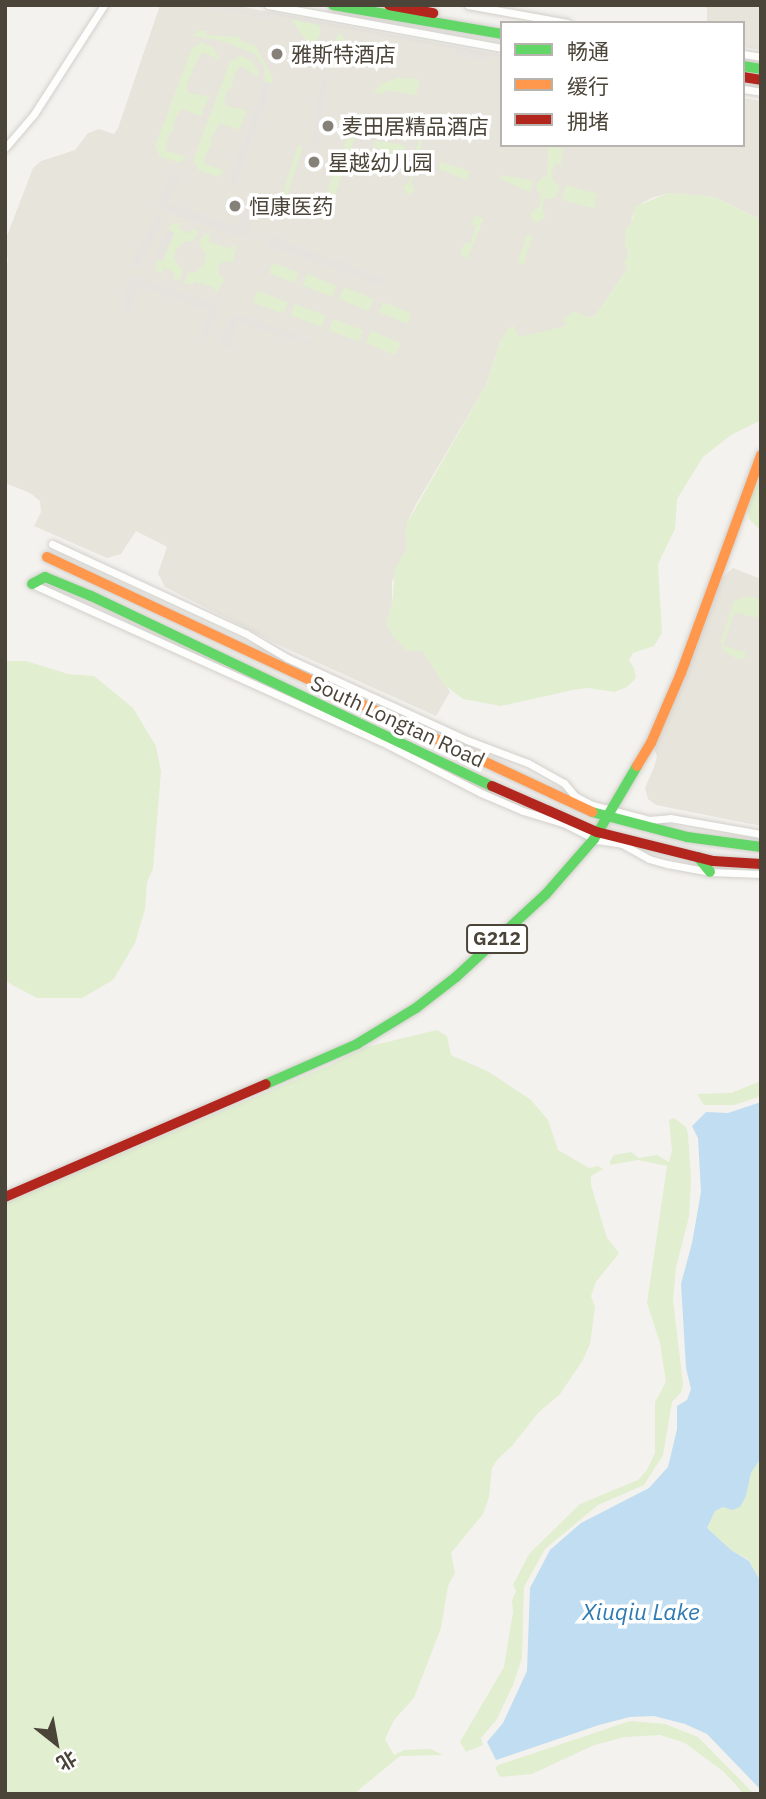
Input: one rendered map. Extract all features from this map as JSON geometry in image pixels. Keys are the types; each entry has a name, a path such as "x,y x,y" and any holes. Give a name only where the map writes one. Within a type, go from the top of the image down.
{"main road":[{"path":"332,5 500,34"},
{"path":"389,5 500,26"},
{"name":"G212","path":"5,1197 357,1044 416,1007 476,960 546,894 596,835 651,743 674,691 761,455"},
{"name":"South Longtan Road","path":"47,557 541,787 609,813 677,834 761,847"},
{"name":"South Longtan Road","path":"32,584 45,577 91,596 496,788 534,803 596,835 698,857 761,864"},
{"path":"287,658 288,671"},
{"path":"534,803 541,787"},
{"path":"672,851 677,834"},
{"path":"698,857 710,872"}],"street":[{"path":"5,148 34,114 104,5"},
{"path":"268,5 500,48"},
{"path":"468,5 556,21"},
{"path":"52,544 245,633 287,658 467,740 517,757 564,783 575,796 609,813 649,820 670,818 761,834"},
{"path":"32,584 382,742 481,793 537,817 563,823 622,844 658,861 710,872 761,874"}],"shaded area":[{"path":"160,5 233,5 500,55 500,147 745,147 745,98 761,101 761,220 715,197 668,193 652,198 642,203 632,216 627,269 596,315 588,318 580,315 567,326 519,338 512,326 501,340 486,385 407,523 407,548 392,582 392,604 387,623 414,649 423,651 450,692 436,716 283,647 165,587 158,573 167,547 136,531 121,554 107,558 34,526 41,512 40,501 30,493 5,483 5,267 8,261 5,241 33,168 41,161 75,150 88,133 99,129 114,134"},
{"path":"192,5 220,5 271,14 270,19"},
{"path":"701,5 761,5 761,50 745,47 745,21 707,21 707,8"},
{"path":"456,49 489,55 488,61 455,55"},
{"path":"322,77 328,78 317,149 311,148"},
{"path":"265,82 272,84 237,181 240,186 232,183 230,179"},
{"path":"180,174 169,203 238,227 250,198 254,199 256,206 248,234 236,236 161,209 158,204 169,175"},
{"path":"157,215 163,218 137,269 131,266"},
{"path":"168,230 174,233 160,261 154,258"},
{"path":"268,235 385,279 382,286 270,246 266,244"},
{"path":"137,277 214,303 218,309 207,338 199,338 210,311 140,286 130,312 125,312 122,307 130,280"},
{"path":"235,314 313,341 312,346 239,322 228,349 220,342 228,321"},
{"path":"733,568 761,579 761,826 656,805 648,799 645,788 657,756 654,749 722,578"}],"green space":[{"path":"291,19 319,25 321,32 313,50"},
{"path":"199,30 206,31 206,35 240,37 241,41 256,46 273,78 272,84 265,82 265,68 255,54 222,41 193,36"},
{"path":"340,32 345,40 339,44 342,51 334,56 338,64 328,69 331,48"},
{"path":"202,42 213,47 220,60 202,52 192,70 194,75 191,74 186,87 188,93 209,96 201,116 181,109 175,118 173,132 170,132 166,144 167,151 187,157 180,163 160,157 155,146 192,48"},
{"path":"240,56 251,60 258,70 258,76 240,66 234,74 232,88 229,88 224,100 226,106 247,110 239,130 220,123 210,141 212,143 204,158 205,164 225,171 218,177 198,170 193,160 230,62"},
{"path":"398,78 420,79 416,95 386,90 383,94 373,92 382,83"},
{"path":"422,124 429,126 431,132 422,139 420,154 424,161 418,165 411,182 415,191 408,195 403,187 409,182 416,165 413,159 420,138 416,132"},
{"path":"351,126 358,128 328,215 320,211"},
{"path":"375,141 405,145 402,158 373,146"},
{"path":"298,145 303,147 286,199 308,206 303,210 286,206 282,196"},
{"path":"548,147 563,149 561,165 555,164 551,176 560,188 555,198 544,199 542,208 546,217 537,223 532,220 530,213 539,207 541,197 536,186 540,179 547,176"},
{"path":"440,162 470,171 467,180 438,169"},
{"path":"502,175 534,181 530,192 500,179"},
{"path":"566,185 598,194 594,209 562,199"},
{"path":"668,193 715,197 761,220 761,420 731,435 703,457 677,499 675,529 658,564 662,633 654,646 633,653 629,660 636,678 627,687 614,692 588,688 573,690 501,706 463,699 443,684 423,651 407,651 393,636 386,623 392,604 395,569 407,548 407,523 486,385 501,340 508,329 513,325 519,337 566,326 563,319 574,311 588,318 596,315 627,269 624,262 629,253 625,247 626,227 631,224 635,207"},
{"path":"475,216 484,219 467,259 460,253 465,242 470,244 476,226 471,225"},
{"path":"172,223 181,223 179,229 190,234 192,228 198,231 194,241 184,242 176,249 174,259 183,271 179,281 173,278 175,273 164,268 161,274 155,269 157,259 163,261 174,233 168,230"},
{"path":"204,233 210,236 209,242 232,249 234,244 237,247 232,263 224,261 218,266 219,275 225,279 216,294 215,288 194,281 193,285 184,283 188,273 197,271 204,264 206,255 199,243"},
{"path":"527,234 533,236 523,264 518,263"},
{"path":"273,263 298,272 295,283 269,273"},
{"path":"307,274 337,286 332,297 303,285"},
{"path":"344,287 374,299 369,311 339,299"},
{"path":"257,291 288,302 284,314 253,302"},
{"path":"383,302 412,314 408,324 379,312"},
{"path":"295,304 326,316 322,327 291,315"},
{"path":"333,319 363,330 359,341 329,330"},
{"path":"371,331 401,343 396,355 366,343"},
{"path":"761,476 761,531 749,519 747,504"},
{"path":"749,596 761,600 761,618 734,613 723,646 746,652 745,659 737,659 723,651 721,641 734,601"},
{"path":"5,661 26,661 68,674 94,676 133,708 156,746 161,772 153,869 147,882 145,909 135,943 113,980 82,998 37,998 5,981"},
{"path":"437,1030 447,1036 451,1055 489,1072 531,1100 548,1120 558,1150 589,1168 598,1166 603,1169 591,1176 591,1185 607,1238 619,1253 596,1282 591,1296 595,1307 590,1344 583,1360 560,1394 538,1413 512,1446 497,1460 492,1468 489,1497 483,1514 451,1553 455,1573 448,1586 441,1628 414,1698 394,1720 385,1739 394,1755 404,1750 431,1749 443,1755 400,1756 354,1794 5,1794 5,1203 328,1066 366,1047"},
{"path":"761,1081 761,1096 734,1105 704,1105 697,1094 731,1093"},
{"path":"674,1118 686,1127 688,1134 691,1178 689,1217 676,1267 673,1300 683,1384 681,1392 672,1402 663,1455 644,1485 598,1505 545,1549 524,1587 522,1658 513,1685 497,1719 481,1738 483,1745 466,1752 460,1742 504,1667 513,1612 512,1600 516,1591 513,1585 529,1554 580,1504 638,1480 647,1470 655,1453 655,1402 666,1382 660,1343 647,1303 667,1166 638,1160 610,1165 610,1161 614,1155 631,1152 639,1158 657,1155 669,1162 672,1151 669,1120"},
{"path":"761,1458 761,1582 749,1560 731,1550 707,1528 715,1511 723,1507 732,1510 746,1496 751,1473"},
{"path":"630,1721 665,1724 698,1737 754,1794 744,1794 724,1772 685,1743 660,1735 625,1737 594,1745 532,1774 500,1777 495,1768"}],"water":[{"name":"Xiuqiu Lake","path":"761,1102 761,1458 751,1473 746,1496 740,1507 732,1510 723,1507 715,1511 707,1528 731,1550 749,1561 761,1582 761,1790 707,1734 685,1724 654,1716 630,1717 599,1725 496,1760 487,1742 503,1723 527,1671 530,1588 550,1550 581,1523 649,1488 668,1467 677,1429 677,1406 687,1400 691,1389 686,1368 681,1284 701,1192 698,1138 692,1126 706,1112 728,1113"}],"traffic: fast":[{"path":"333,5 500,34"},
{"path":"745,66 761,69"},
{"path":"32,584 45,577 91,596 492,786"},
{"path":"266,1084 357,1044 416,1008 456,977 546,894 594,839 637,766"},
{"path":"592,812 687,837 761,847"},
{"path":"698,857 710,872"}],"traffic: slow":[{"path":"637,766 651,743 681,673 761,455"},
{"path":"47,557 592,812"}],"traffic: jam":[{"path":"389,5 433,13"},
{"path":"745,77 761,80"},
{"path":"492,786 597,832 713,861 761,864"},
{"path":"5,1197 266,1084"}],"place":[{"name":"雅斯特酒店","path":"277,54"},
{"name":"麦田居精品酒店","path":"328,126"},
{"name":"星越幼儿园","path":"314,162"},
{"name":"恒康医药","path":"235,206"}]}
